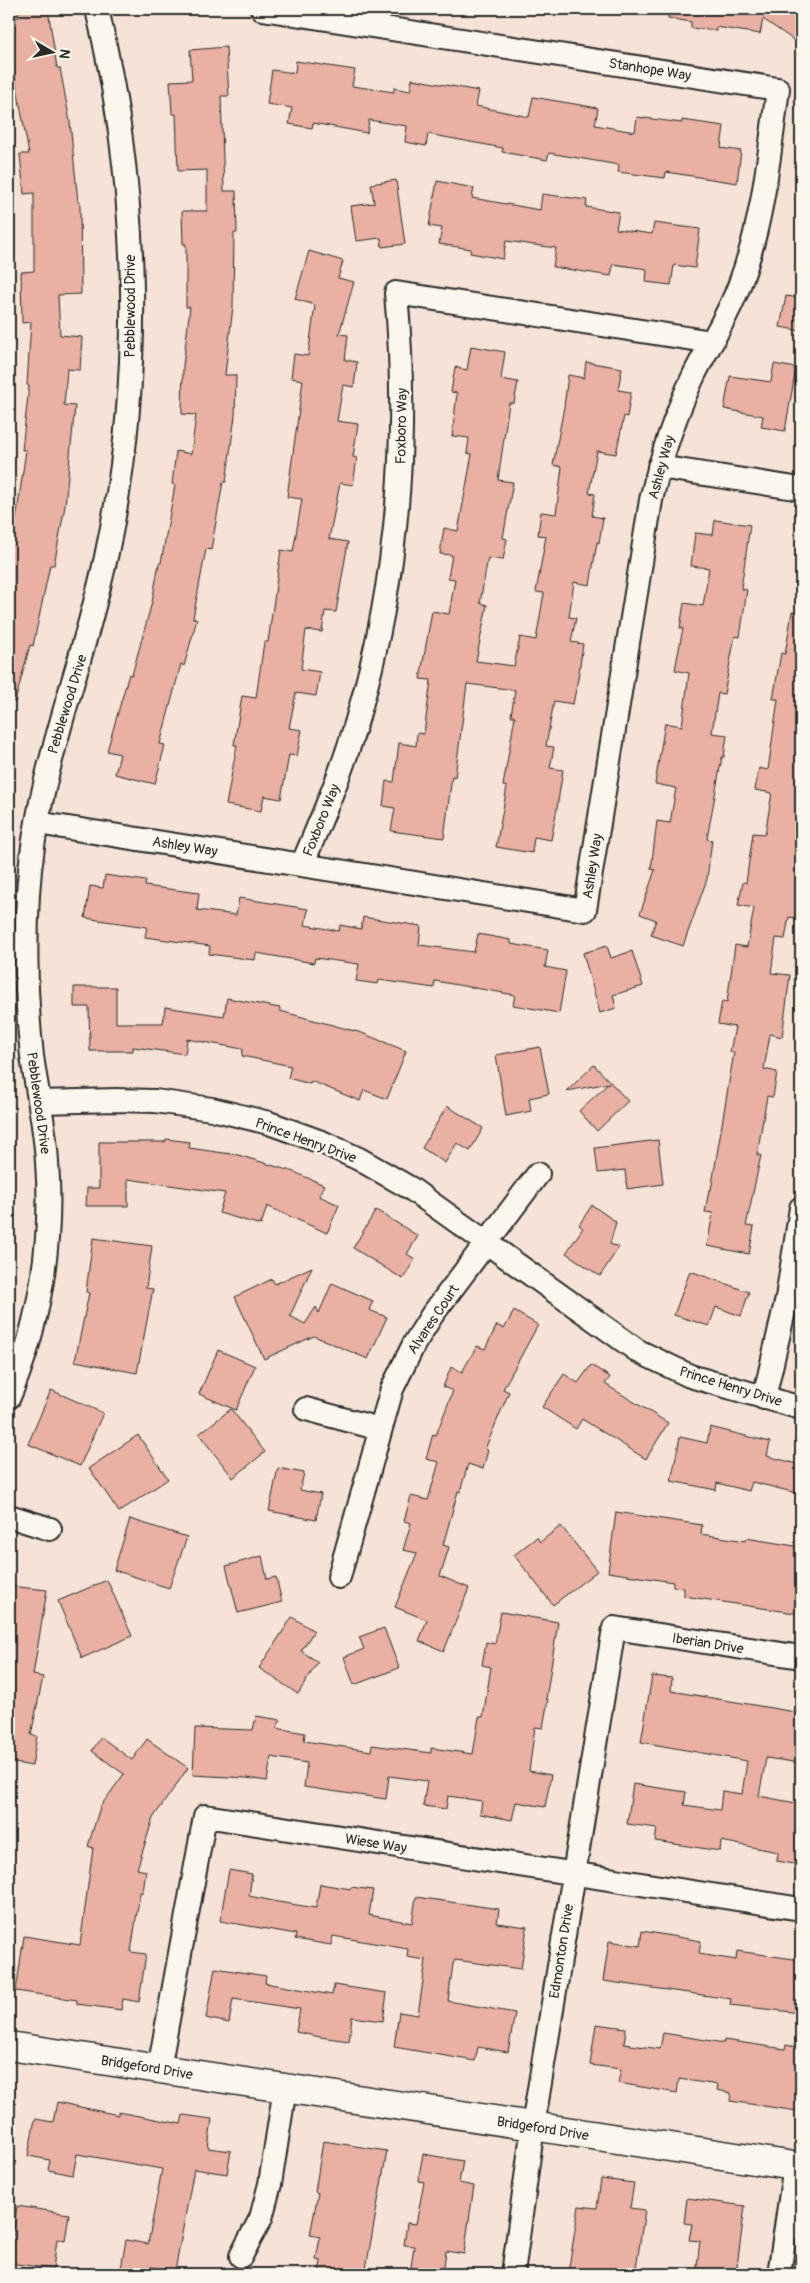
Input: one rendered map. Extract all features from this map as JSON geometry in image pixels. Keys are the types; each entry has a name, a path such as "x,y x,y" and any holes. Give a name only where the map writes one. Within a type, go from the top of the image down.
{"street":[{"name":"Pebblewood Drive","path":"10,1388 27,1345 40,1290 45,1254 48,1198 47,1161 32,1056 27,1001 28,891 37,823 48,768 86,639 107,555 121,468 130,381 132,294 128,207 118,120 97,9"},
{"name":"Stanhope Way","path":"262,9 778,89 764,193 754,240 739,286 712,342"},
{"name":"Foxboro Way","path":"302,865 333,792 357,720 376,648 390,574 399,499 403,424 401,348 396,293 712,342"},
{"name":"Ashley Way","path":"37,823 585,910 651,500 674,420 712,342"},
{"path":"659,467 801,489"},
{"name":"Prince Henry Drive","path":"40,1102 116,1100 155,1102 212,1110 269,1123 324,1143 359,1159 410,1188 638,1351 690,1376 801,1408"},
{"path":"488,1244 538,1174"},
{"path":"764,1398 787,1298 801,1208"},
{"name":"Alvares Court","path":"339,1577 392,1389 414,1344 432,1316 488,1244"},
{"path":"306,1409 380,1429"},
{"path":"9,1516 50,1529"},
{"name":"Iberian Drive","path":"614,1628 801,1657"},
{"name":"Edmonton Drive","path":"513,2274 533,2126 614,1628"},
{"name":"Wiese Way","path":"159,2069 204,1816 801,1908"},
{"name":"Bridgeford Drive","path":"9,2046 798,2167"},
{"path":"241,2256 261,2218 270,2184 285,2088"},
{"path":"779,2274 798,2167"}],"building":[{"path":"18,9 48,9 57,68 60,68 70,122 78,202 80,202 81,294 58,295 60,335 82,337 80,370 67,369 64,405 75,406 65,506 54,565 50,565 33,646 30,645 15,702 9,701 9,533 14,534 26,450 22,450 29,386 27,385 31,322 22,323 21,272 34,271 34,193 24,194 20,154 29,154 12,61 9,62 9,19 19,17"},
{"path":"669,9 801,9 801,45 763,19 760,34 716,27 716,31 691,28 691,22 668,18"},
{"path":"226,47 229,96 221,96 224,191 236,191 237,233 234,233 233,306 225,375 236,375 235,416 226,482 223,482 211,550 206,549 193,618 197,619 184,666 181,664 160,744 165,745 155,784 115,774 120,754 107,751 129,674 132,675 152,602 159,563 161,563 175,485 172,484 176,451 191,454 196,415 182,414 183,366 190,307 186,307 186,244 183,244 182,211 207,211 207,170 178,171 176,114 172,114 170,81 192,80 190,50"},
{"path":"296,61 355,70 352,86 394,92 394,88 410,91 412,79 479,91 476,106 529,117 533,97 598,108 595,125 635,132 637,117 682,123 682,120 724,126 721,148 741,151 737,183 666,172 665,178 618,172 619,165 549,153 547,160 502,152 503,148 428,134 426,146 405,142 407,126 369,120 367,133 313,123 312,128 289,124 292,108 267,104 272,70 295,73"},
{"path":"396,180 405,244 382,247 381,238 356,241 351,206 374,203 371,184"},
{"path":"437,181 474,188 472,198 540,210 542,194 587,200 586,207 619,212 616,229 652,234 654,223 700,229 695,268 674,265 671,285 646,282 647,269 613,264 611,276 553,267 556,248 506,241 503,259 470,253 471,249 439,244 442,228 429,226"},
{"path":"309,251 343,261 338,278 354,282 339,334 348,335 345,360 357,362 354,387 343,385 337,421 358,424 353,457 357,458 353,485 340,483 329,539 348,542 336,612 325,611 322,632 306,630 301,669 320,672 316,696 296,693 289,728 302,730 297,756 289,755 281,799 264,796 261,811 226,805 237,745 234,745 242,696 256,698 264,642 268,642 281,550 293,552 302,499 287,497 303,380 291,378 294,354 308,356 315,305 295,299"},
{"path":"786,296 801,298 801,331 780,327"},
{"path":"471,346 505,352 501,379 518,382 514,403 509,403 498,480 513,482 503,538 507,539 503,560 488,558 480,603 487,605 476,661 514,666 520,637 536,640 544,593 536,592 546,536 538,535 541,512 556,514 562,467 553,465 568,375 584,378 586,362 622,368 618,390 631,392 627,417 624,416 616,454 597,451 589,493 595,494 592,516 603,518 599,543 597,542 590,585 574,582 569,617 576,618 571,642 583,644 578,679 573,704 554,701 546,746 554,747 550,768 563,770 551,840 534,837 532,853 496,847 507,787 503,786 515,716 511,716 515,690 467,684 455,777 452,776 444,838 391,831 395,808 383,806 386,781 394,782 399,743 416,746 417,733 424,734 431,680 420,679 432,611 449,614 455,579 448,578 452,555 440,554 444,528 458,531 472,454 467,453 469,438 452,436 457,393 451,392 455,367 467,370"},
{"path":"774,364 796,368 785,431 761,427 763,416 724,409 730,376 771,382"},
{"path":"715,520 750,525 741,589 747,590 740,637 735,636 724,694 718,693 712,733 727,735 707,839 712,840 707,879 683,946 651,935 656,920 640,914 655,870 651,869 657,821 670,823 676,788 655,784 665,723 682,726 689,673 675,670 683,628 680,628 684,603 703,606 709,568 691,566 695,533 713,535"},
{"path":"792,612 801,613 801,919 789,917 785,939 776,938 771,973 790,975 782,1037 770,1034 764,1069 777,1072 773,1097 767,1096 757,1155 761,1155 746,1226 754,1227 749,1254 707,1246 713,1213 705,1212 709,1190 711,1190 734,1052 730,1052 735,1027 718,1024 722,1001 727,1002 735,945 747,947 754,908 738,905 743,882 746,883 753,833 765,834 772,793 755,790 759,768 768,770 778,699 773,699 781,653 785,654"},
{"path":"105,875 146,881 145,886 199,893 197,910 236,915 239,898 308,909 305,925 339,931 340,925 361,929 363,917 421,926 419,945 474,952 478,934 511,940 511,944 548,950 545,967 566,971 559,1013 513,1005 515,995 435,981 434,988 379,980 378,984 356,981 359,964 315,958 314,963 256,953 255,960 209,954 210,946 145,937 147,927 85,918 90,886 103,888"},
{"path":"607,946 611,958 632,951 643,986 613,995 616,1008 600,1013 583,953"},
{"path":"74,987 116,987 116,1023 163,1023 165,1007 224,1016 227,998 280,1008 280,1011 362,1033 406,1051 387,1099 364,1090 360,1101 311,1081 310,1084 288,1078 291,1066 242,1056 243,1049 187,1039 185,1054 133,1047 133,1051 90,1051 89,1007 74,1007"},
{"path":"540,1047 549,1094 529,1098 531,1111 506,1116 496,1055"},
{"path":"594,1065 628,1101 597,1131 579,1111 609,1083 567,1091"},
{"path":"447,1106 483,1128 470,1151 457,1143 445,1163 422,1148"},
{"path":"166,1139 190,1142 189,1148 238,1155 294,1172 324,1185 319,1196 339,1205 327,1233 267,1206 261,1225 219,1213 225,1193 128,1179 128,1206 86,1206 87,1188 99,1188 99,1142 165,1142"},
{"path":"658,1140 663,1184 627,1189 625,1170 598,1173 595,1148"},
{"path":"592,1205 616,1222 610,1244 619,1247 600,1276 566,1253 583,1228 579,1225"},
{"path":"376,1210 418,1236 407,1254 415,1259 403,1279 353,1248"},
{"path":"93,1238 152,1246 146,1288 153,1289 137,1373 75,1361 89,1293 86,1292"},
{"path":"312,1267 290,1316 305,1324 316,1307 319,1313 332,1283 373,1301 369,1310 387,1317 368,1359 314,1336 264,1359 235,1297 272,1279 275,1284"},
{"path":"690,1271 749,1292 741,1316 716,1307 709,1326 674,1315"},
{"path":"514,1311 538,1325 503,1389 509,1392 485,1449 488,1450 483,1469 468,1464 460,1492 458,1491 443,1545 449,1547 440,1576 469,1588 444,1651 419,1641 427,1620 395,1607 417,1553 403,1550 411,1523 404,1521 411,1496 428,1500 439,1462 426,1459 433,1434 436,1435 453,1391 443,1387 451,1367 462,1372 477,1346 485,1349 497,1325 504,1329"},
{"path":"218,1350 255,1366 236,1410 199,1394"},
{"path":"591,1365 610,1377 605,1384 668,1423 646,1459 582,1419 576,1429 542,1407 564,1374 578,1383"},
{"path":"51,1390 103,1413 80,1466 28,1444"},
{"path":"231,1409 265,1452 233,1478 199,1434"},
{"path":"710,1427 770,1442 767,1456 801,1465 801,1494 752,1482 749,1491 717,1483 716,1490 671,1481 680,1437 707,1443"},
{"path":"138,1435 168,1479 119,1512 89,1468"},
{"path":"278,1468 304,1473 300,1490 321,1494 316,1520 269,1511"},
{"path":"616,1512 702,1525 701,1534 745,1541 746,1538 801,1547 801,1614 684,1596 684,1588 673,1587 673,1582 608,1572"},
{"path":"130,1519 187,1537 169,1588 114,1570"},
{"path":"561,1526 597,1571 553,1605 514,1555 537,1537 540,1542"},
{"path":"262,1556 267,1579 276,1577 282,1602 238,1613 226,1566"},
{"path":"107,1580 132,1636 82,1658 58,1601"},
{"path":"9,1586 47,1590 33,1675 43,1677 31,1735 37,1736 32,1766 9,1762"},
{"path":"501,1612 558,1622 543,1728 535,1727 529,1771 551,1775 545,1807 516,1802 512,1820 480,1814 482,1801 448,1796 446,1809 423,1806 427,1781 389,1776 386,1799 304,1787 307,1763 271,1757 267,1781 193,1775 195,1728 253,1730 256,1716 281,1720 276,1728 305,1733 304,1741 371,1751 372,1745 431,1753 431,1748 473,1754 479,1717 483,1717 491,1667 482,1665 486,1642 495,1644"},
{"path":"292,1617 314,1631 301,1651 318,1662 298,1694 259,1668"},
{"path":"384,1628 399,1668 354,1685 344,1657 364,1649 359,1637"},
{"path":"652,1676 672,1678 671,1691 801,1713 801,1763 766,1758 759,1796 801,1804 801,1852 799,1865 777,1861 778,1852 721,1841 720,1851 655,1841 657,1828 627,1824 633,1784 686,1792 684,1805 720,1810 722,1791 742,1794 747,1761 641,1742"},
{"path":"101,1737 132,1760 147,1739 188,1768 153,1818 137,1869 146,1871 143,1892 140,1892 131,1952 146,1954 139,2002 123,1999 121,2010 77,2004 77,2000 16,1991 24,1936 80,1945 93,1848 88,1846 100,1807 124,1774 92,1751"},
{"path":"229,1870 252,1874 249,1896 278,1902 316,1908 320,1884 351,1889 351,1887 373,1890 369,1915 412,1923 416,1897 499,1909 497,1923 527,1927 521,1969 455,1960 453,1964 448,2001 515,2013 508,2052 478,2047 475,2061 394,2047 399,2012 418,2015 426,1960 407,1957 408,1949 333,1936 331,1945 295,1939 296,1934 220,1921"},
{"path":"642,1931 701,1941 699,1954 736,1960 737,1951 801,1960 801,2013 730,2005 731,1999 603,1981 609,1941 640,1946"},
{"path":"215,1968 266,1976 265,1983 332,1995 334,1985 387,1993 383,2021 352,2017 349,2041 296,2032 300,2009 233,1999 229,2023 206,2018"},
{"path":"596,2024 626,2028 624,2044 660,2049 663,2033 724,2043 724,2040 785,2049 786,2045 801,2048 801,2086 797,2111 730,2101 731,2093 717,2090 718,2085 679,2079 677,2093 618,2083 621,2069 590,2065"},
{"path":"57,2102 118,2115 118,2112 181,2124 183,2115 212,2119 208,2148 231,2151 227,2174 194,2169 175,2271 151,2267 150,2274 120,2274 126,2240 148,2244 162,2169 77,2154 73,2175 48,2170 50,2160 28,2156 35,2119 53,2122"},
{"path":"323,2141 387,2151 365,2274 319,2274 321,2261 316,2260 320,2237 310,2235 318,2193 315,2192"},
{"path":"423,2154 463,2161 459,2183 474,2186 464,2254 446,2251 443,2274 410,2274 414,2246 404,2245 407,2223 416,2224 424,2182 418,2181"},
{"path":"601,2179 634,2183 630,2208 645,2210 635,2274 568,2273 579,2206 597,2208"},
{"path":"687,2198 745,2206 736,2274 696,2274 700,2241 689,2240 692,2224 684,2223"},
{"path":"17,2206 69,2214 65,2241 57,2239 53,2269 9,2263"}]}
